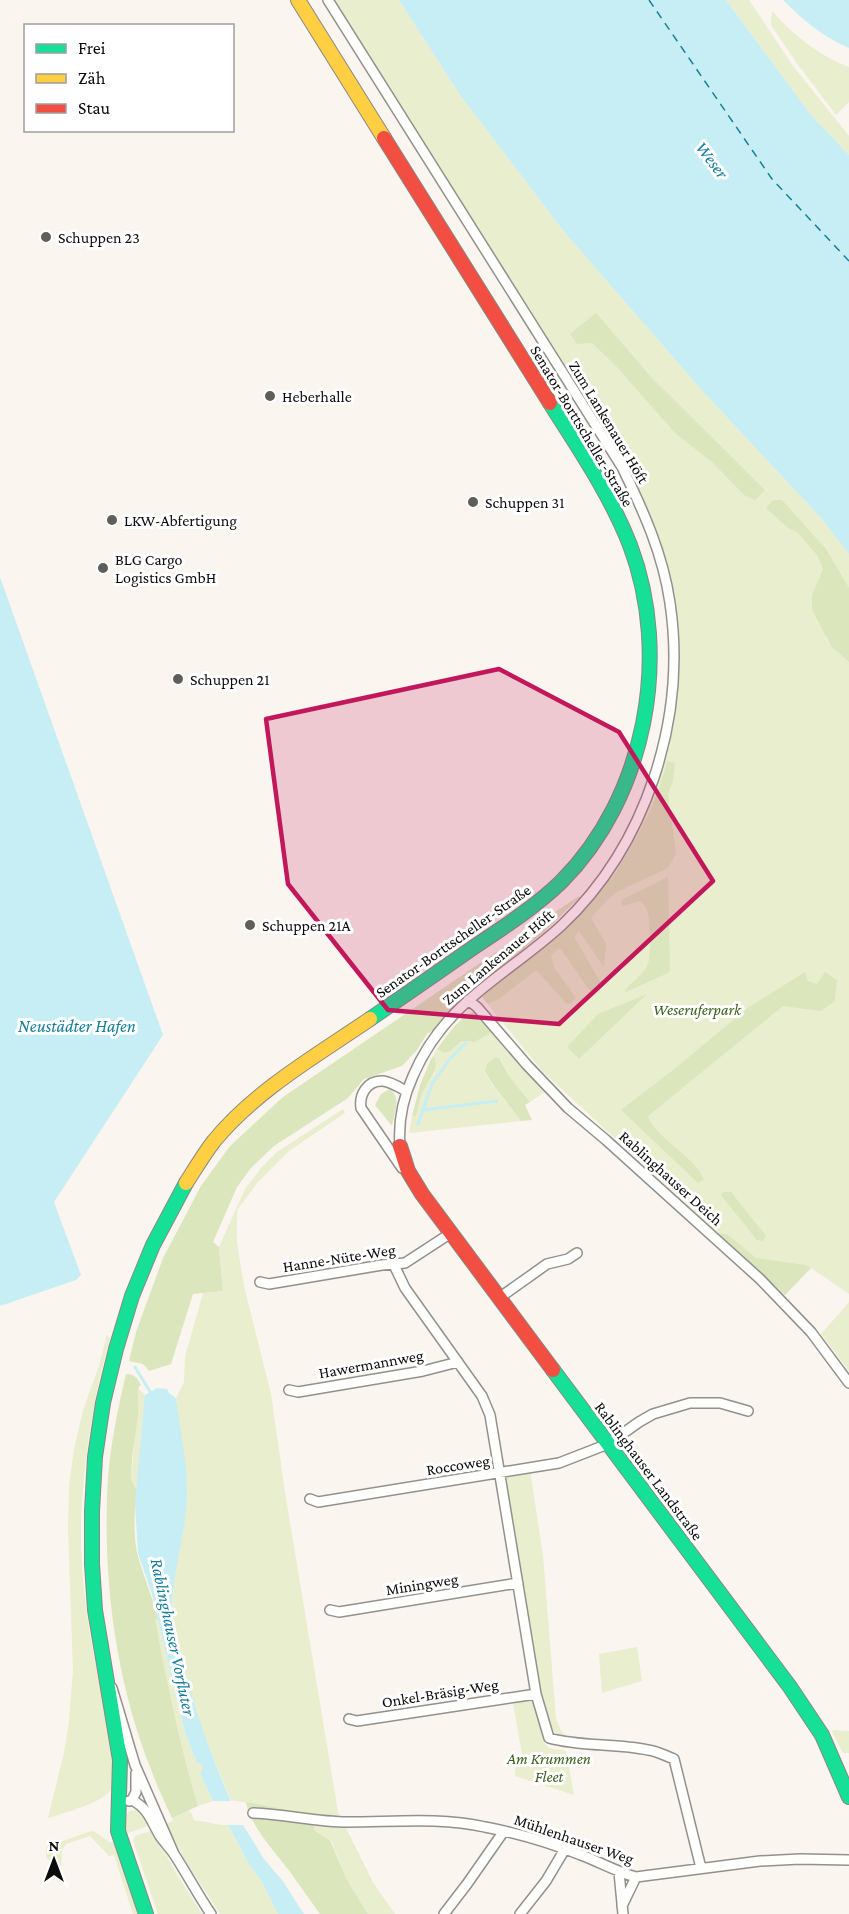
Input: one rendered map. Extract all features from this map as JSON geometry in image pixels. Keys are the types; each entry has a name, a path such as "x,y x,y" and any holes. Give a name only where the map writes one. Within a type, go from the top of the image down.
{"street":[{"name":"Senator-Borttscheller-Straße","path":"147,1914 118,1830 125,1802 120,1752 94,1603 91,1528 93,1475 100,1417 112,1360 127,1311 179,1192 207,1150 247,1108 268,1089 529,910 579,862 619,799 640,735 649,682 650,649 644,594 628,538 611,503 298,0"},
{"name":"Zum Lankenauer Höft","path":"328,0 621,466 647,519 664,572 673,634 674,678 666,733 657,771 627,836 603,877 561,926 468,1000 451,1016 427,1048 406,1091 399,1125 399,1146"},
{"name":"Rablinghauser Deich","path":"468,1000 477,1007 568,1108 760,1278 811,1332 849,1383"},
{"name":"Rablinghauser Landstraße","path":"406,1091 396,1085 381,1081 371,1084 362,1093 361,1108 400,1166 409,1173"},
{"name":"Rablinghauser Landstraße","path":"399,1146 409,1173 422,1194 790,1687 822,1735 849,1797"},
{"name":"Hanne-Nüte-Weg","path":"260,1282 269,1284 405,1263 451,1233"},
{"path":"499,1298 547,1264 568,1259 577,1253"},
{"path":"394,1265 405,1288 482,1396 490,1415 536,1694 549,1738 569,1743 650,1750 674,1759 701,1868"},
{"name":"Hawermannweg","path":"289,1390 298,1392 423,1371 458,1362"},
{"name":"Roccoweg","path":"310,1499 318,1502 559,1463 608,1444 653,1414 690,1400 720,1402 748,1411"},
{"name":"Miningweg","path":"330,1610 339,1612 518,1583"},
{"name":"Senator-Borttscheller-Straße","path":"107,1674 135,1765 174,1854 211,1914"},
{"name":"Onkel-Bräsig-Weg","path":"349,1719 357,1721 536,1694"},
{"path":"125,1802 137,1783 135,1765"},
{"name":"Senator-Borttscheller-Straße","path":"125,1802 140,1804 149,1812 160,1836 174,1854"},
{"name":"Mühlenhauser Weg","path":"253,1813 346,1822 455,1822 504,1831 581,1855 619,1872 636,1876 800,1859 849,1860"},
{"path":"444,1914 504,1831"},
{"path":"520,1914 546,1881 565,1850"},
{"path":"619,1872 623,1910"},
{"path":"623,1910 636,1876"}],"highlighted area":[{"path":"499,669 619,732 713,881 559,1024 388,1010 288,884 266,719"}],"green space":[{"name":"Weseruferpark","path":"334,0 399,0 460,95 565,233 707,396 821,518 849,554 849,1294 811,1268 785,1295 543,1072 482,997 563,930 602,883 634,836 655,793 668,749 676,705 678,660 675,615 666,570 653,526 636,482"},
{"path":"726,0 749,0 793,66 849,136 849,155 811,115"},
{"path":"772,11 807,44 849,67 849,102 836,115 771,25"},
{"path":"596,313 652,378 765,490 755,500 744,495 712,462 676,434 616,366 592,343 577,344 570,334"},
{"path":"773,500 782,500 826,549 849,588 849,662 832,647 812,610 812,595 823,569 817,555 797,532 788,528 766,508"},
{"path":"667,761 675,763 673,781 668,794 676,853 668,868 617,892 591,918 606,944 604,967 579,931 574,937 600,981 600,991 593,995 560,948 551,955 554,967 576,998 571,1003 567,1004 536,970 499,999 488,1004 482,997 564,928 604,881 611,880 651,808"},
{"path":"668,877 670,970 624,993 648,964 650,936 646,907 640,901 623,906 621,903 623,899"},
{"path":"579,896 543,933 463,997 436,1029 427,1034 417,1050 402,1066 364,1079 348,1098 274,1146 251,1168 237,1187 213,1242 219,1247 223,1291 193,1294 171,1364 149,1371 143,1364 129,1361 136,1332 163,1258 201,1186 230,1146 283,1097"},
{"path":"805,972 808,981 817,984 825,972 837,980 835,1001 821,1011 783,1006 648,1116 658,1131 699,1171 704,1180 698,1183 621,1110 749,1007"},
{"path":"647,994 579,1059 567,1047 598,1014"},
{"path":"476,1011 492,1032 475,1042 462,1041 445,1053 437,1049 464,1017"},
{"path":"492,1032 546,1091 530,1102 509,1076 501,1059 485,1071 491,1083 521,1121 409,1133 412,1116 416,1116 424,1088 435,1073 434,1057 431,1059 437,1049 445,1053 462,1041 475,1042"},
{"path":"434,1057 435,1070 422,1094 416,1116 412,1116 420,1085"},
{"path":"495,1057 500,1059 509,1076 530,1102 525,1105 532,1120 521,1121 491,1082 485,1071 487,1064"},
{"path":"390,1089 396,1097 392,1126 375,1105 381,1094"},
{"path":"343,1109 345,1113 289,1151 258,1182 237,1210 237,1243 244,1286 271,1394 338,1812 374,1884 395,1914 368,1914 347,1880 331,1840 315,1831 310,1814 231,1800 210,1751 191,1697 172,1613 174,1580 187,1497 176,1398 184,1382 185,1357 203,1293 223,1291 219,1247 245,1189 277,1152"},
{"path":"731,1192 766,1236 763,1241 757,1240 723,1198 721,1194"},
{"path":"718,1233 727,1234 756,1258 805,1265 811,1268 785,1295"},
{"path":"849,1302 849,1371 821,1334"},
{"path":"107,1335 110,1338 96,1394 87,1451 81,1535 86,1604 112,1748 114,1778 112,1788 101,1798 83,1807 48,1818 64,1753 73,1670 68,1529 69,1485 83,1410 99,1366"},
{"path":"126,1374 135,1377 141,1385 138,1388 138,1416 131,1481 137,1490 134,1523 136,1549 158,1619 155,1620 169,1690 198,1806 172,1818 139,1737 129,1701 120,1664 110,1590 107,1552 108,1477 115,1425"},
{"path":"138,1388 145,1395 145,1408 137,1490 131,1482"},
{"path":"530,1470 543,1555 556,1719 561,1731 567,1736 564,1738 552,1730 545,1719 506,1481 510,1475"},
{"path":"158,1619 184,1729 197,1763 201,1763 203,1768 200,1773 213,1801 198,1806 164,1667 154,1620"},
{"path":"637,1647 642,1681 602,1693 599,1654"},
{"name":"Am Krummen Fleet","path":"533,1699 536,1703 544,1743 549,1748 566,1751 574,1795 515,1776 516,1755 522,1754 513,1703"},
{"path":"831,1730 849,1731 849,1753 843,1753"},
{"path":"246,1802 310,1814 315,1831 330,1840 347,1880 368,1914 320,1914 258,1830"},
{"path":"189,1810 195,1821 228,1825 278,1914 220,1914 185,1860 166,1824 173,1821 172,1818"},
{"path":"129,1811 141,1811 150,1825 126,1834 125,1817"},
{"path":"153,1830 202,1914 158,1914 133,1841 135,1836"},
{"path":"94,1831 109,1842 116,1842 141,1914 133,1914 114,1855 109,1856 90,1836 66,1844 62,1851 61,1867 52,1864 46,1857 46,1847"}],"water":[{"name":"Weser","path":"399,0 726,0 811,115 849,155 849,554 821,518 707,396 565,233 460,95"},
{"path":"783,0 849,0 849,48 814,27"},
{"name":"Neustädter Hafen","path":"0,577 163,1035 54,1202 81,1275 76,1280 0,1306"},
{"path":"157,1388 167,1389 176,1398 186,1472 186,1511 174,1582 173,1620 196,1708 215,1764 231,1801 213,1801 200,1773 203,1768 201,1763 197,1763 184,1729 152,1594 138,1553 135,1503 145,1395"},
{"path":"228,1825 243,1825 264,1859 282,1880 304,1914 278,1914"}],"waterway":[{"path":"418,1124 432,1084 449,1060 466,1043"},
{"path":"422,1110 497,1101"},
{"name":"Rablinghauser Vorfluter","path":"135,1367 152,1395"}],"ferry route":[{"path":"649,0 772,179 849,261"}],"traffic: fast":[{"path":"370,1019 519,916 561,882 590,848 614,809 631,767 643,723 649,678 649,633 643,588 630,545 613,508 550,403"},
{"path":"146,1914 118,1831 120,1760 95,1610 92,1511 95,1457 103,1403 116,1349 132,1296 153,1245 186,1183"},
{"path":"553,1370 790,1687 822,1735 849,1797"}],"traffic: slow":[{"path":"298,0 384,138"},
{"path":"186,1183 214,1141 248,1106 288,1075 370,1019"}],"traffic: jam":[{"path":"384,138 550,403"},
{"path":"400,1146 408,1171 422,1194 553,1370"}],"place":[{"name":"Schuppen 23","path":"46,237"},
{"name":"Heberhalle","path":"270,396"},
{"name":"Schuppen 31","path":"473,502"},
{"name":"LKW-Abfertigung","path":"112,520"},
{"name":"BLG Cargo Logistics GmbH","path":"103,568"},
{"name":"Schuppen 21","path":"178,679"},
{"name":"Schuppen 21A","path":"250,925"}]}
